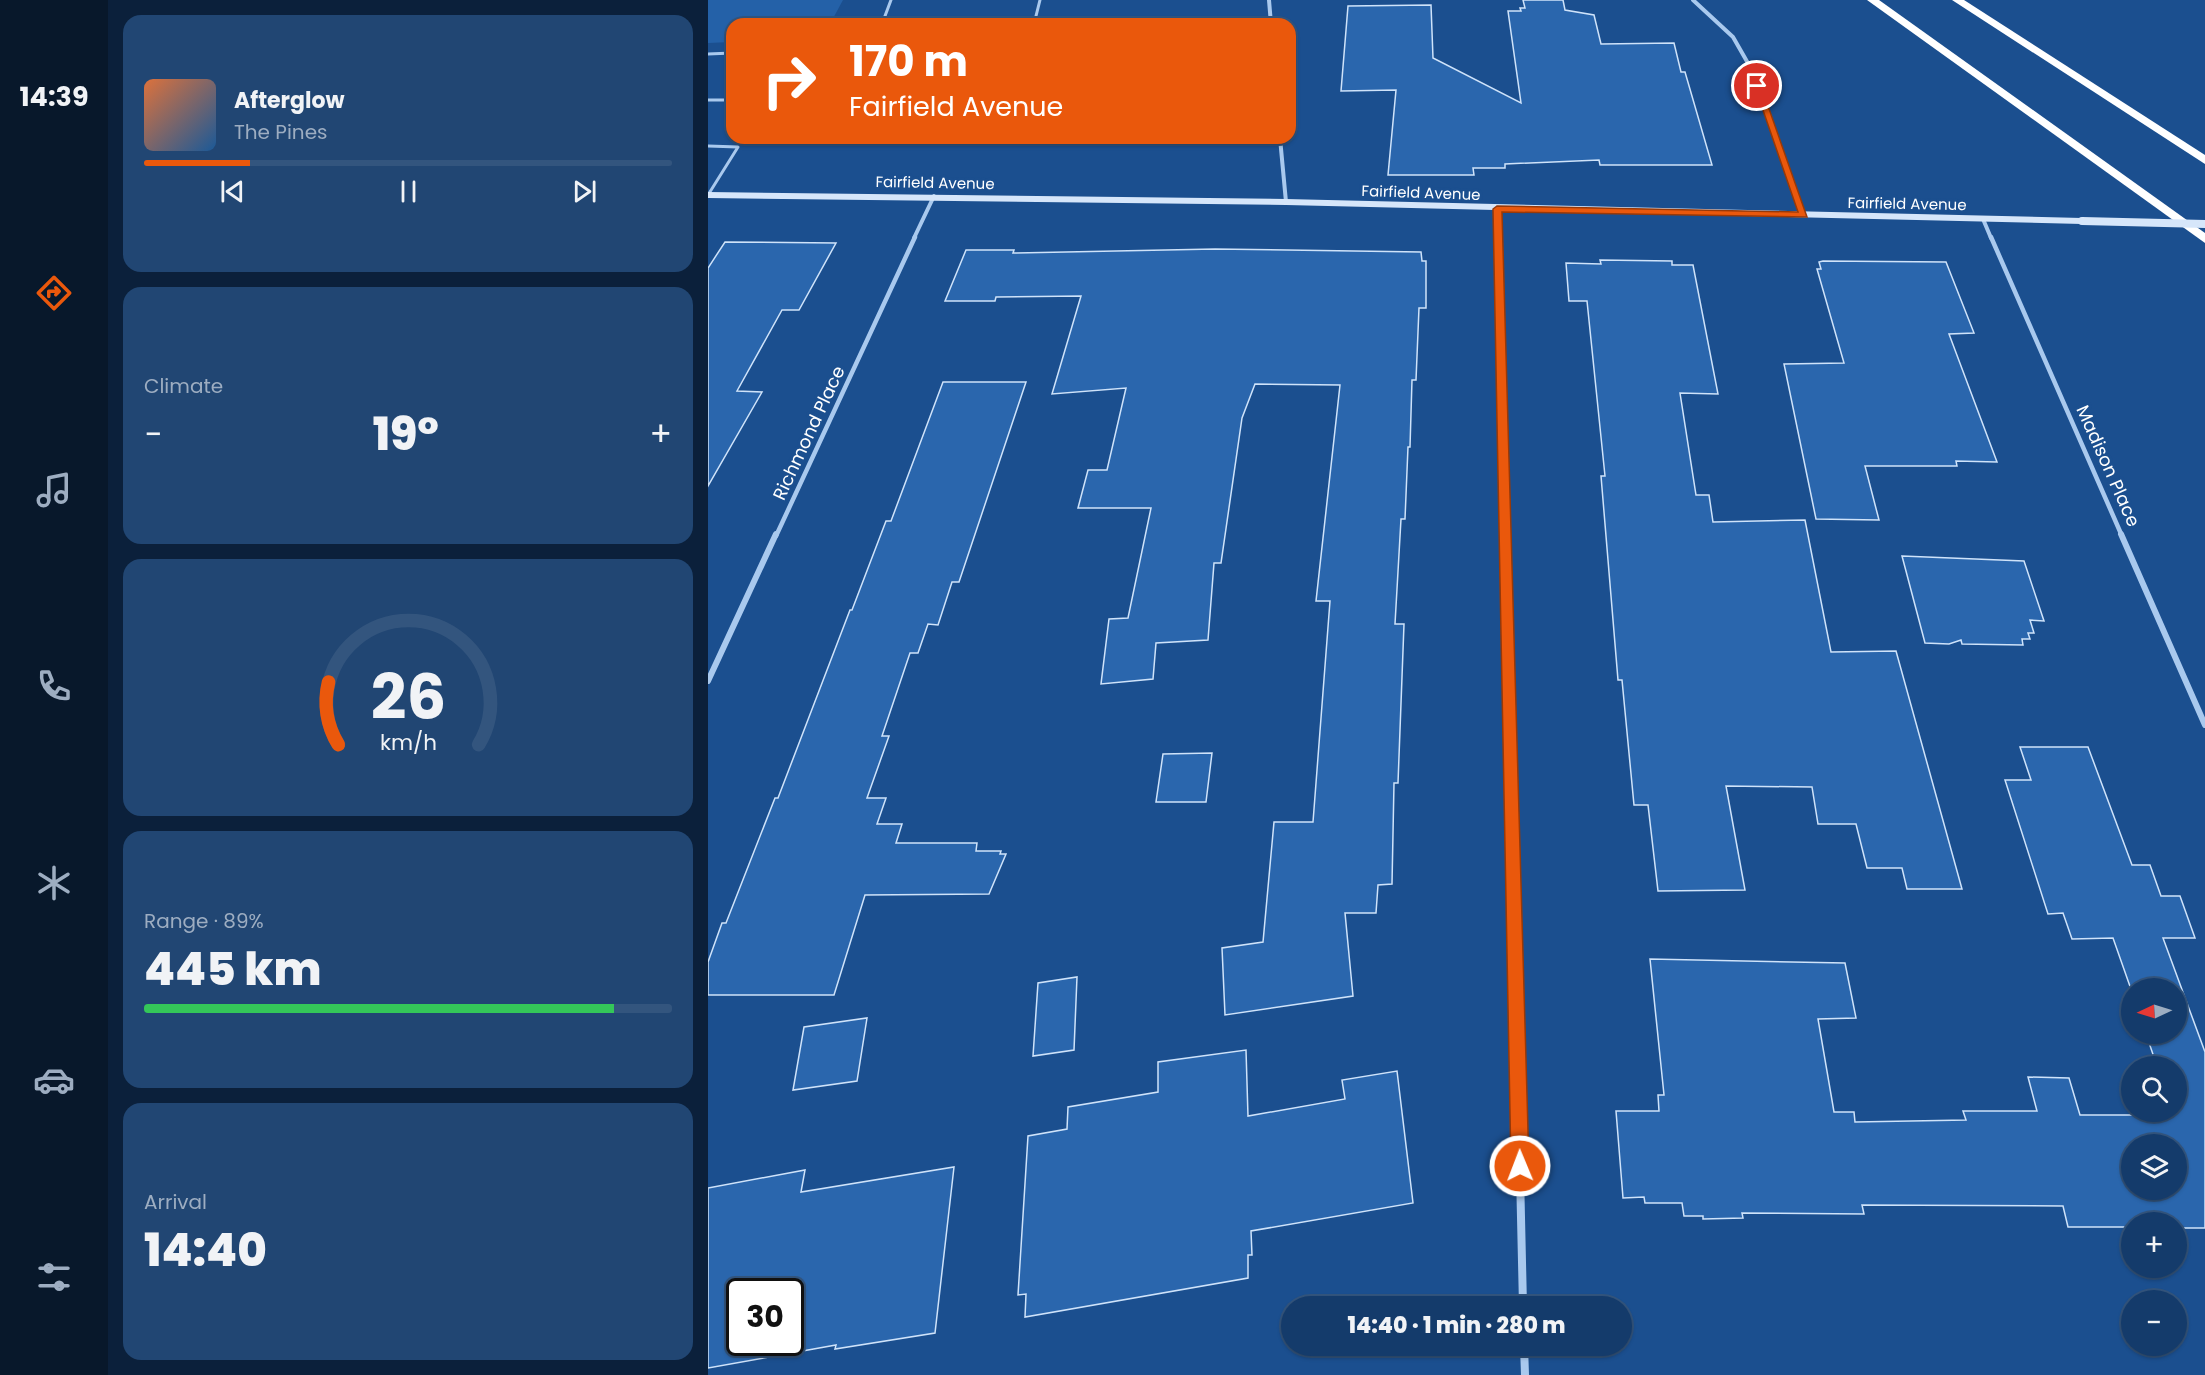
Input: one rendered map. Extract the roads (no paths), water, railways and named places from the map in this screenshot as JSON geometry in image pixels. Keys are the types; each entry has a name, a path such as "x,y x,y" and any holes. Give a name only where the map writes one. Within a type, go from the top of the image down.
{"highway":[{"path":"1872,0 2205,239"},
{"path":"1957,0 2205,160"}],"main road":[{"name":"Fairfield Avenue","path":"708,195 1286,202 1497,209 2205,224"}],"street":[{"path":"1269,0 1270,18"},
{"path":"1693,0 1732,37 1749,65 1803,215"},
{"path":"1281,144 1286,202"},
{"name":"Richmond Place","path":"708,681 934,196"},
{"path":"1497,209 1523,1296"},
{"name":"Madison Place","path":"1983,219 2205,725"},
{"path":"1524,1356 1525,1375"}],"lane":[{"path":"884,18 891,0"},
{"path":"1036,18 1040,0"},
{"path":"708,54 726,53"},
{"path":"708,100 726,100"},
{"path":"708,146 738,147 708,195"}]}
